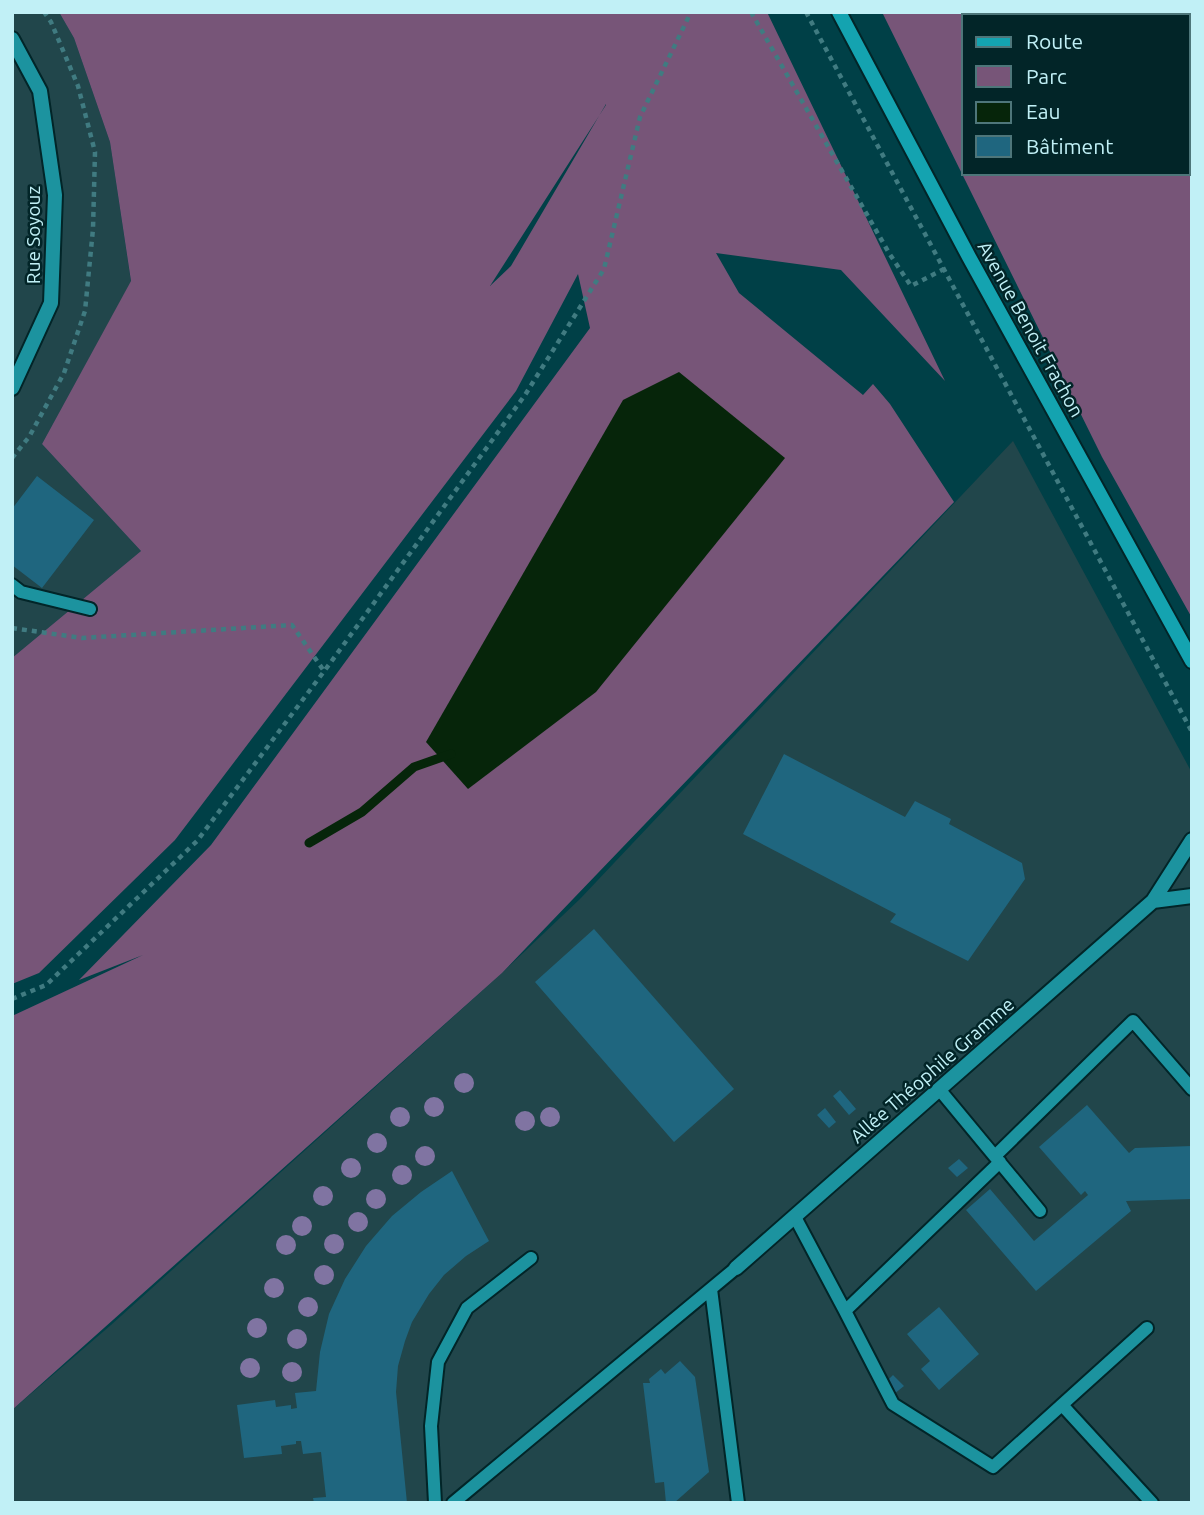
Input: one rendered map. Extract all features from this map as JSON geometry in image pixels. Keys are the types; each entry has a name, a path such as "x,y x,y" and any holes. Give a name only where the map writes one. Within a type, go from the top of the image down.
{"main road":[{"name":"Avenue Benoit Frachon","path":"839,12 969,257 1192,662"}],"street":[{"name":"Rue Soyouz","path":"12,39 40,90 55,195 51,303 12,388"},
{"name":"Allée Théophile Gramme","path":"736,1268 1153,901 1192,840"},
{"path":"1153,901 1192,896"}],"lane":[{"path":"12,585 21,592 90,609"},
{"path":"845,1311 1133,1021 1192,1089"},
{"path":"939,1089 1040,1211"},
{"path":"795,1217 893,1404 993,1467 1147,1328"},
{"path":"435,1503 431,1426 438,1362 467,1308 531,1258"},
{"path":"453,1503 736,1268"},
{"path":"711,1289 738,1503"},
{"path":"1063,1406 1152,1503"}],"path":[{"path":"12,999 46,985 197,841 525,396 604,270 640,117 691,12"},
{"path":"751,12 889,253 911,286 944,269"},
{"path":"806,12 1192,732"},
{"path":"12,628 82,638 292,625 324,671"}],"shaded area":[{"path":"12,12 59,12 74,38 110,142 131,282 42,444 141,551 12,658"},
{"path":"1013,441 1192,773 1192,1503 12,1503 12,1410 111,1325 502,973 580,899"}],"green space":[{"path":"59,12 767,12 945,381 841,270 716,253 739,293 863,395 873,384 890,404 954,502 502,973 12,1410 12,1016 143,955 79,980 211,845 590,328 578,274 516,391 175,840 39,973 12,984 12,658 141,551 42,444 131,281 110,142 74,38","holes":["599,116 511,266 490,286"]},
{"path":"882,12 1192,12 1192,618 1102,457 963,175 1190,175 1190,14 962,14 962,174"}],"water":[{"path":"679,372 785,458 596,692 468,789 426,742 623,400"}],"building":[{"path":"37,476 94,520 42,588 12,565 12,509"},
{"path":"784,754 905,817 915,801 951,819 949,824 1022,863 1025,879 968,961 890,922 896,914 743,834"},
{"path":"594,929 734,1089 674,1142 535,982"},
{"path":"840,1090 856,1109 849,1115 833,1096"},
{"path":"1087,1105 1129,1153 1135,1148 1192,1146 1192,1199 1126,1201 1131,1211 1036,1291 966,1210 990,1189 1034,1241 1088,1195 1085,1191 1081,1195 1039,1147"},
{"path":"825,1108 836,1122 829,1128 817,1115"},
{"path":"959,1159 968,1168 957,1177 948,1168"},
{"path":"452,1171 489,1241 444,1275 412,1322 405,1341 398,1366 396,1392 407,1503 314,1503 313,1498 326,1497 321,1452 303,1454 301,1441 296,1441 296,1444 281,1446 282,1454 244,1458 237,1405 275,1400 276,1407 291,1405 291,1409 297,1408 295,1393 316,1391 320,1352 329,1314 345,1279 366,1246 392,1216"},
{"path":"939,1307 979,1354 939,1390 921,1369 930,1361 907,1334"},
{"path":"680,1361 695,1377 709,1472 674,1503 666,1503 664,1482 655,1483 643,1383 650,1383 649,1379 661,1369 665,1374"},
{"path":"893,1375 904,1386 894,1394 885,1383"}],"waterway":[{"path":"309,843 362,812 414,767 451,754"}]}
